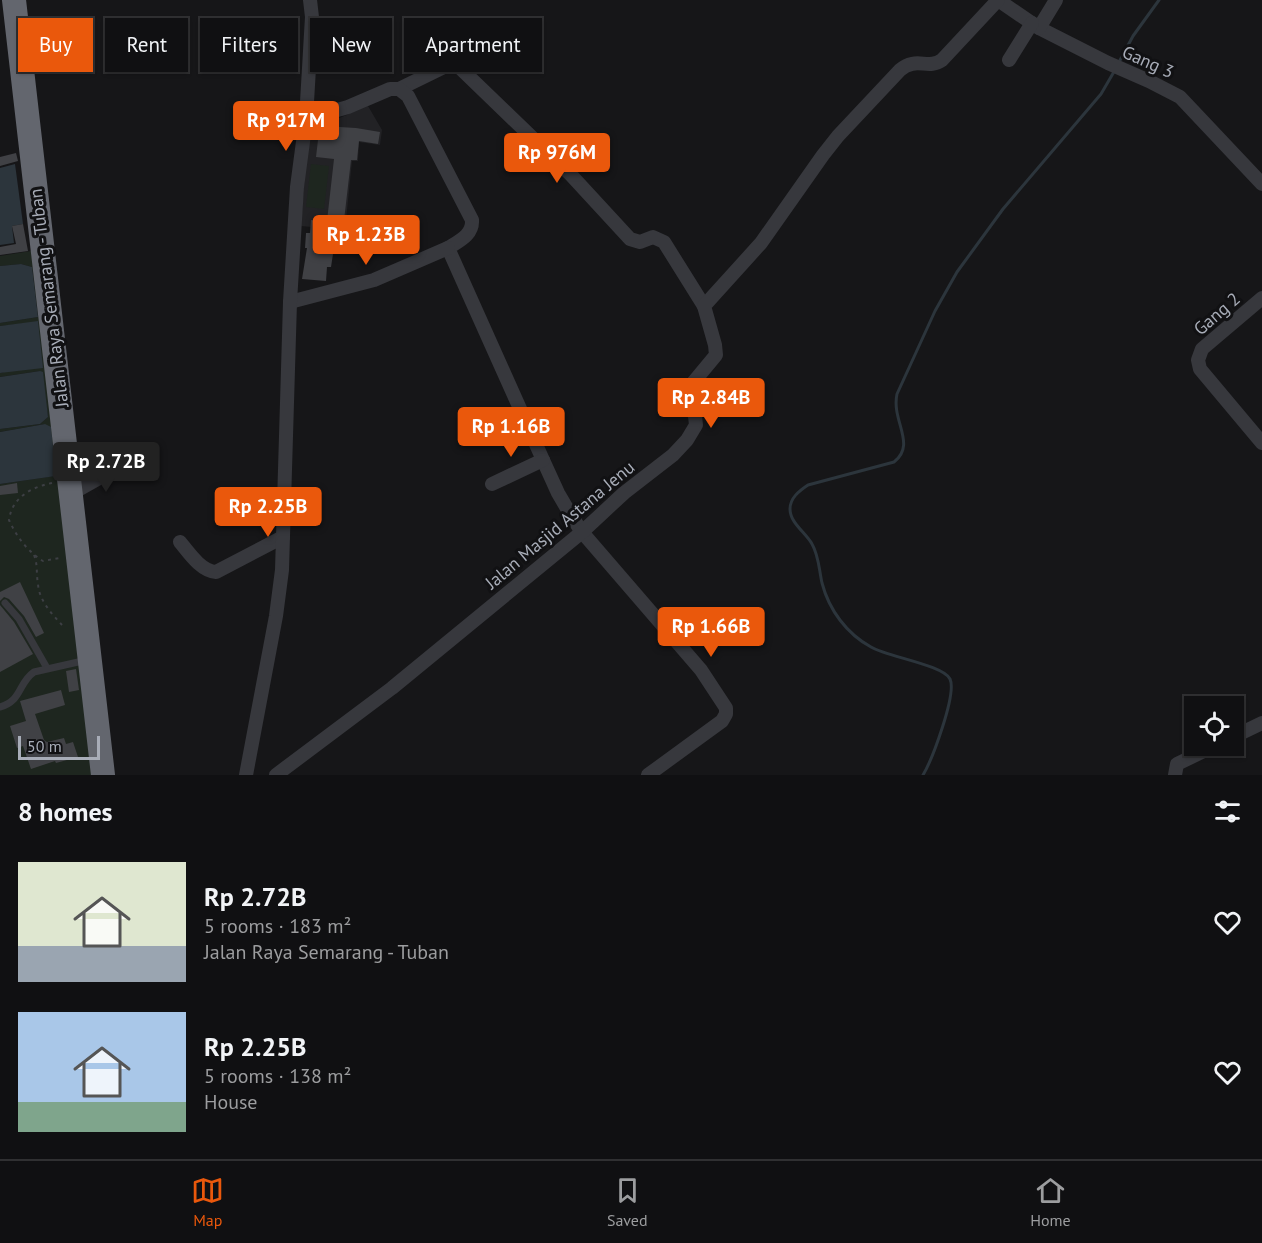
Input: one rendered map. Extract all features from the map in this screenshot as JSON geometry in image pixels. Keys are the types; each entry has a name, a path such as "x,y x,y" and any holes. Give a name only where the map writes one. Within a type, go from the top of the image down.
{"highway":[{"name":"Jalan Raya Semarang - Tuban","path":"14,0 103,775"}],"street":[{"path":"246,775 280,592 284,537 290,302 297,187 306,119 312,17 310,0"},
{"path":"306,119 348,107 390,89 399,89 446,66 452,64 458,66 571,175 630,239 640,242 653,237 664,242 704,306 756,249 830,146 900,70 910,63 937,64 998,0"},
{"name":"Gang 3","path":"998,0 1035,25 1108,63 1167,89 1186,102 1262,183"},
{"path":"1009,60 1056,0"},
{"path":"290,302 374,280 448,248 467,235 472,227 472,220 408,96 399,89"},
{"path":"448,248 558,493 582,532 701,670 726,708 722,721 648,775"},
{"name":"Gang 2","path":"1262,298 1202,349 1198,360 1200,369 1262,443"},
{"name":"Jalan Masjid Astana Jenu","path":"276,775 392,688 582,532 624,493 673,455 694,429 695,416 686,393 716,355 704,306"},
{"path":"492,484 543,460"},
{"path":"71,487 126,463"},
{"path":"180,542 202,566 210,572 216,572 284,537"},
{"path":"1244,732 1262,723"},
{"path":"1175,775 1177,764 1193,756"}],"lane":[{"path":"5,603 19,619 47,668"},
{"path":"0,707 14,701 30,675 47,668 89,660"}],"path":[{"path":"71,487 30,489 22,495 9,520 23,543 34,555 47,561 78,554"},
{"path":"34,555 38,567 39,590 47,606 62,625"}],"shaded area":[{"path":"368,106 382,130 380,145 359,142 358,161 352,161 345,230 301,226 308,131"},
{"path":"15,164 23,224 12,226 14,243 0,245 0,168"},
{"path":"311,164 329,166 324,209 306,207"},
{"path":"31,251 93,775 0,775 0,484 55,476 45,424 0,432 0,429 40,424 48,417 40,371 0,377 0,373 3,373 38,322 0,326 0,323 38,317 32,267 21,264 0,266 0,256"},
{"path":"21,264 32,267 38,317 0,323 0,266"},
{"path":"38,321 43,368 0,373 0,326"},
{"path":"43,372 48,417 40,424 0,429 0,377"},
{"path":"45,424 51,427 56,476 0,484 0,432"}],"building":[{"path":"323,126 380,132 378,144 359,141 357,160 351,160 343,229 337,228 331,267 327,267 326,281 302,279 307,248 305,248 306,233 310,233 311,220 327,221 334,159 316,157 318,140 322,140"},
{"path":"16,153 18,161 0,166 0,157"},
{"path":"23,224 28,251 0,255 0,247 16,244 12,226"},
{"path":"17,483 18,493 0,495 0,486"},
{"path":"20,582 44,633 36,637 24,616 9,599 4,597 0,601 0,592"},
{"path":"0,605 14,622 33,654 0,672"},
{"path":"76,669 79,690 69,692 66,671"},
{"path":"61,690 65,705 35,714 44,740 47,742 64,738 66,744 73,742 78,757 56,763 55,761 31,769 23,746 17,748 10,726 26,721 20,701"}],"waterway":[{"path":"1118,64 1133,36 1159,0"},
{"path":"923,775 947,712 950,679 926,665 879,651 862,642 847,628 829,603 814,549 793,519 790,505 796,495 808,485 894,462 900,455 903,440 897,413 897,394 935,311 957,272 1003,209 1101,94 1115,70"}]}
